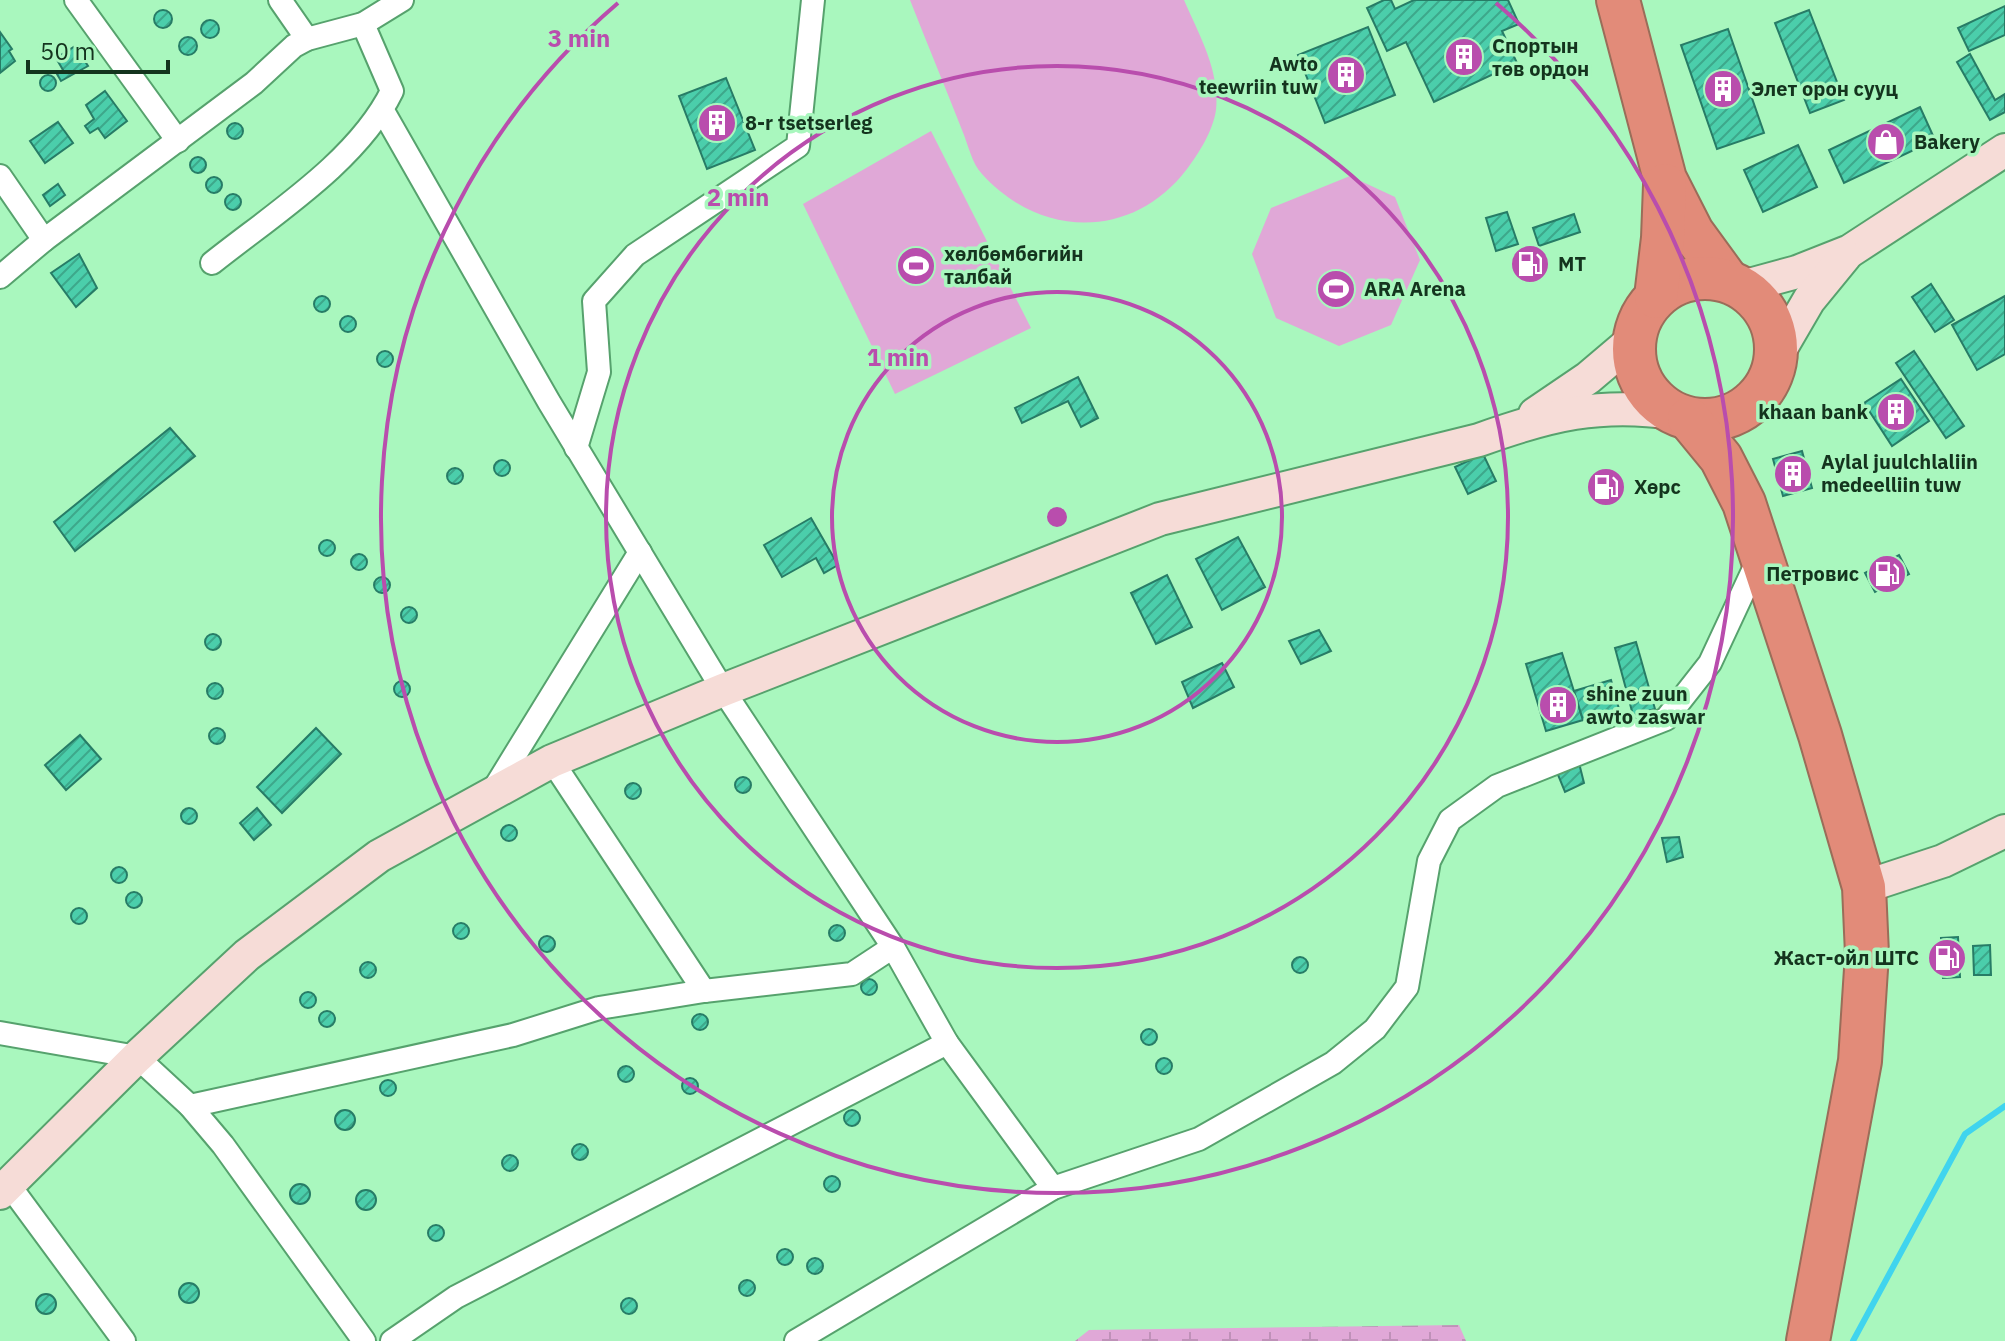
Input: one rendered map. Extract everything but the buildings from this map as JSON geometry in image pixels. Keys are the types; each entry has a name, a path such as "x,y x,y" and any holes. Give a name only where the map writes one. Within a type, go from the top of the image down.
{"highway":[{"path":"1618,0 1665,179 1692,232 1734,283 1758,299 1776,335 1777,355 1770,379 1756,400 1736,414 1713,420 1681,416"},
{"path":"1656,297 1663,238 1665,179"},
{"path":"1734,283 1701,277 1677,283 1656,297 1640,318 1634,339 1635,361 1642,382 1655,400 1681,416 1721,458 1744,503 1820,735 1864,887 1867,954 1860,1061 1808,1341"},
{"path":"1744,503 1745,451 1756,400"}],"street":[{"path":"76,0 178,141"},
{"path":"280,0 307,39"},
{"path":"0,277 44,240 254,83 294,46 307,39 363,24 402,0"},
{"path":"576,448 599,372 594,301 635,255 798,146 813,0"},
{"path":"212,263 350,152 383,111 392,91 363,24"},
{"path":"383,111 576,448 723,690 893,947 947,1043 1053,1188"},
{"path":"1734,283 1797,272 1850,251 2005,150"},
{"path":"0,176 44,240"},
{"path":"1777,355 1809,300 1850,251"},
{"path":"1512,428 1575,387 1634,339"},
{"path":"124,1341 4,1189 137,1057 247,955 379,856 552,761 723,690 1160,519 1479,440 1577,411 1641,408 1681,416"},
{"path":"492,792 640,552"},
{"path":"796,1341 1053,1188 1199,1139 1333,1063 1375,1029 1407,987 1429,861 1450,820 1497,786 1666,719 1710,663 1760,554"},
{"path":"552,761 704,991"},
{"path":"1864,887 1943,861 2005,831"},
{"path":"190,1106 513,1035 599,1008 704,991 852,974 893,947"},
{"path":"0,1033 137,1057 190,1106 223,1145 364,1341"},
{"path":"392,1341 456,1297 947,1043"}],"green space":[{"path":"910,0 1184,0 1207,53 1215,81 1216,110 1209,134 1187,169 1165,192 1140,209 1114,219 1086,222 1059,220 1031,211 1006,195 976,165"},
{"name":"хөлбөмбөгийн талбай","path":"931,131 1031,328 895,394 803,204"},
{"name":"ARA Arena","path":"1350,176 1395,197 1420,260 1391,325 1339,346 1276,318 1252,254 1271,208"},
{"path":"1459,1325 1466,1341 1075,1341 1089,1330"}],"waterway":[{"path":"1853,1341 1965,1134 2005,1106"}],"place":[{"name":"Спортын төв ордон","path":"1464,57"},
{"name":"Awto teewriin tuw","path":"1346,75"},
{"name":"Элет орон сууц","path":"1723,89"},
{"name":"8-r tsetserleg","path":"717,123"},
{"name":"Bakery","path":"1886,142"},
{"name":"MT","path":"1530,264"},
{"name":"хөлбөмбөгийн талбай","path":"916,266"},
{"name":"ARA Arena","path":"1336,289"},
{"name":"khaan bank","path":"1896,412"},
{"name":"Aylal juulchlaliin medeelliin tuw","path":"1793,474"},
{"name":"Хөрс","path":"1606,487"},
{"name":"Петровис","path":"1887,574"},
{"name":"shine zuun awto zaswar","path":"1558,705"},
{"name":"Жаст-ойл ШТС","path":"1947,958"}]}
